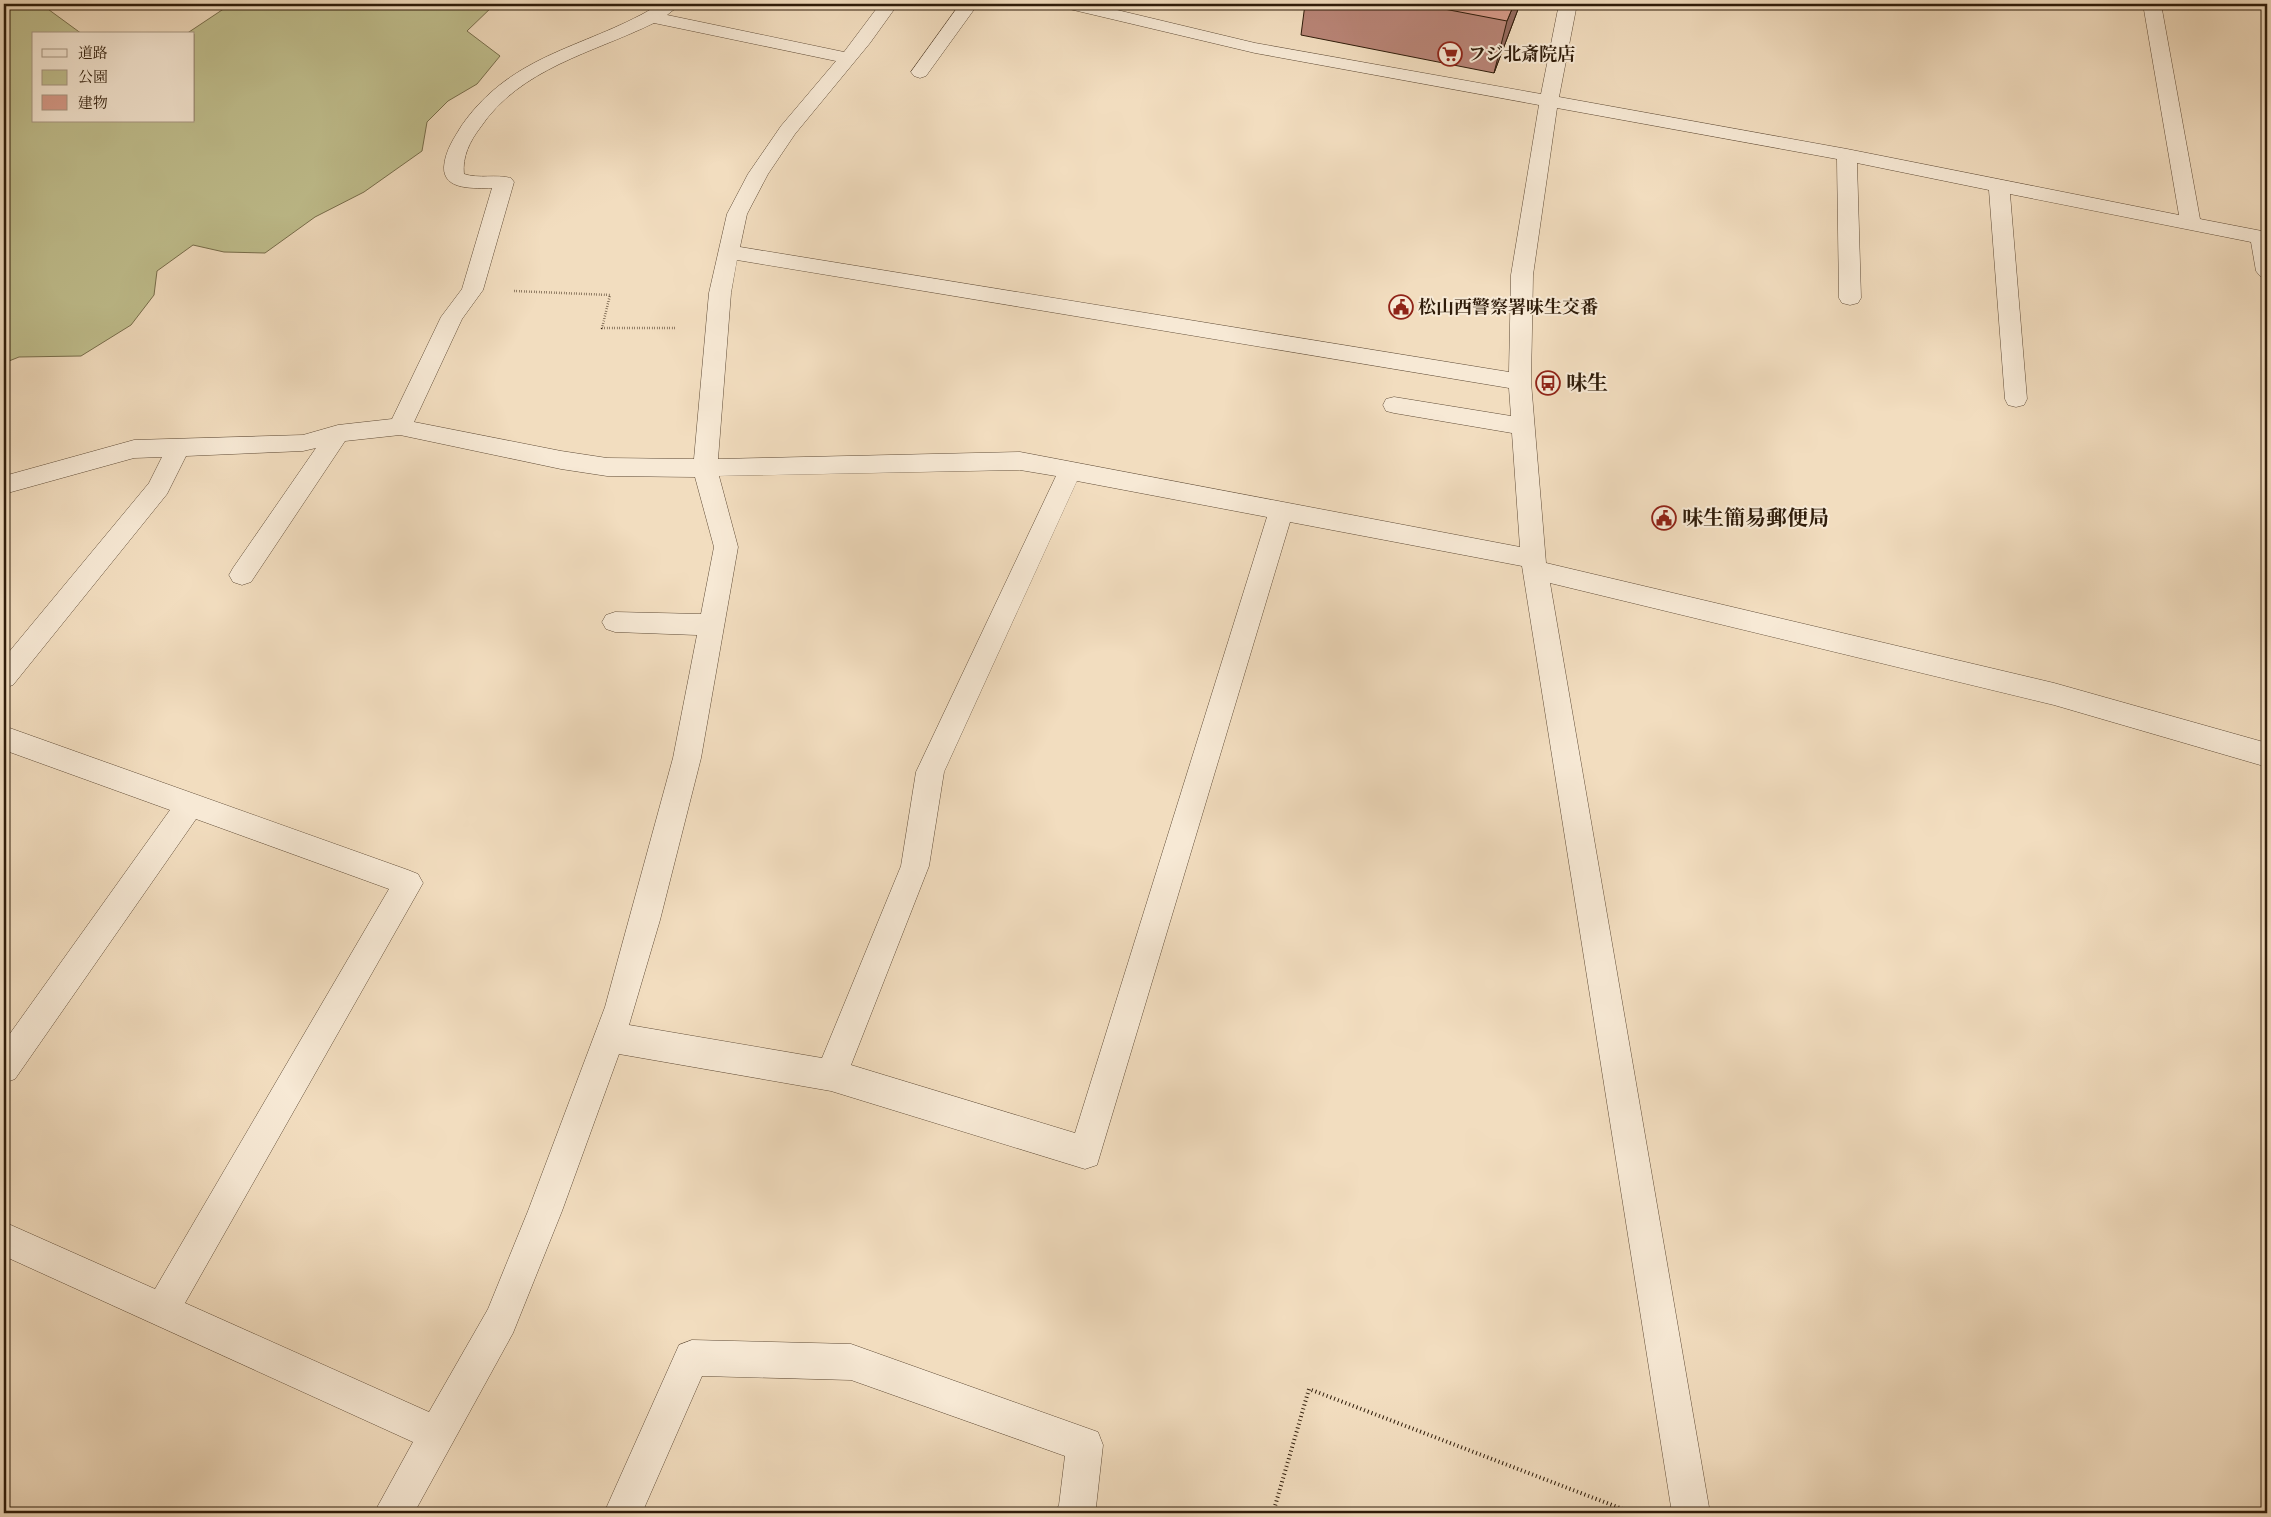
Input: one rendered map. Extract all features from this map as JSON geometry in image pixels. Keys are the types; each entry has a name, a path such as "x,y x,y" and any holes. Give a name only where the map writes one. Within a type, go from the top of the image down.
{"street":[{"path":"400,427 452,317 472,290 504,182 468,182 455,177 453,167 462,140 486,106 513,83 538,68 653,17 672,4"},
{"path":"393,1513 501,1321 545,1211 620,1007 645,920 687,758 726,548 705,468 720,293 737,214 758,174 788,130 848,58 889,4"},
{"path":"920,72 969,4"},
{"path":"1071,4 1255,48 1847,155 2264,239 2267,271"},
{"path":"1568,4 1549,100 1522,275 1520,382 1534,564 1692,1513"},
{"path":"2152,4 2190,224"},
{"path":"653,17 848,58"},
{"path":"1847,155 1850,298"},
{"path":"2000,186 2016,400"},
{"path":"728,252 1520,382"},
{"path":"1394,405 1523,426"},
{"path":"4,485 134,449 303,443 338,433 400,427 560,460 607,467 705,468 1020,461 1281,511 1534,564 2054,694 2267,755"},
{"path":"242,575 338,433"},
{"path":"4,677 160,488 178,448"},
{"path":"831,1076 915,866 930,772 1070,470"},
{"path":"609,1037 831,1076 1085,1153 1281,511"},
{"path":"615,622 712,625"},
{"path":"4,738 408,883 162,1310"},
{"path":"4,1068 190,805"},
{"path":"4,1239 438,1435"},
{"path":"623,1513 692,1358 850,1362 1085,1445 1077,1507 1074,1513"}],"path":[{"path":"472,290 610,295 602,328 717,328"},
{"path":"1273,1513 1309,1389 1633,1513"}],"green space":[{"path":"4,4 41,4 79,32 32,32 32,122 195,122 195,32 189,32 231,4 495,4 467,31 500,56 477,84 448,101 427,122 422,151 364,192 315,217 265,253 224,252 193,245 157,271 154,295 131,325 81,356 19,357 4,363"}],"building":[{"path":"1418,4 1514,4 1507,21"}],"place":[{"name":"フジ北斎院店","path":"1450,54"},
{"name":"松山西警察署味生交番","path":"1401,307"},
{"name":"味生","path":"1548,383"},
{"name":"味生簡易郵便局","path":"1664,518"}]}
